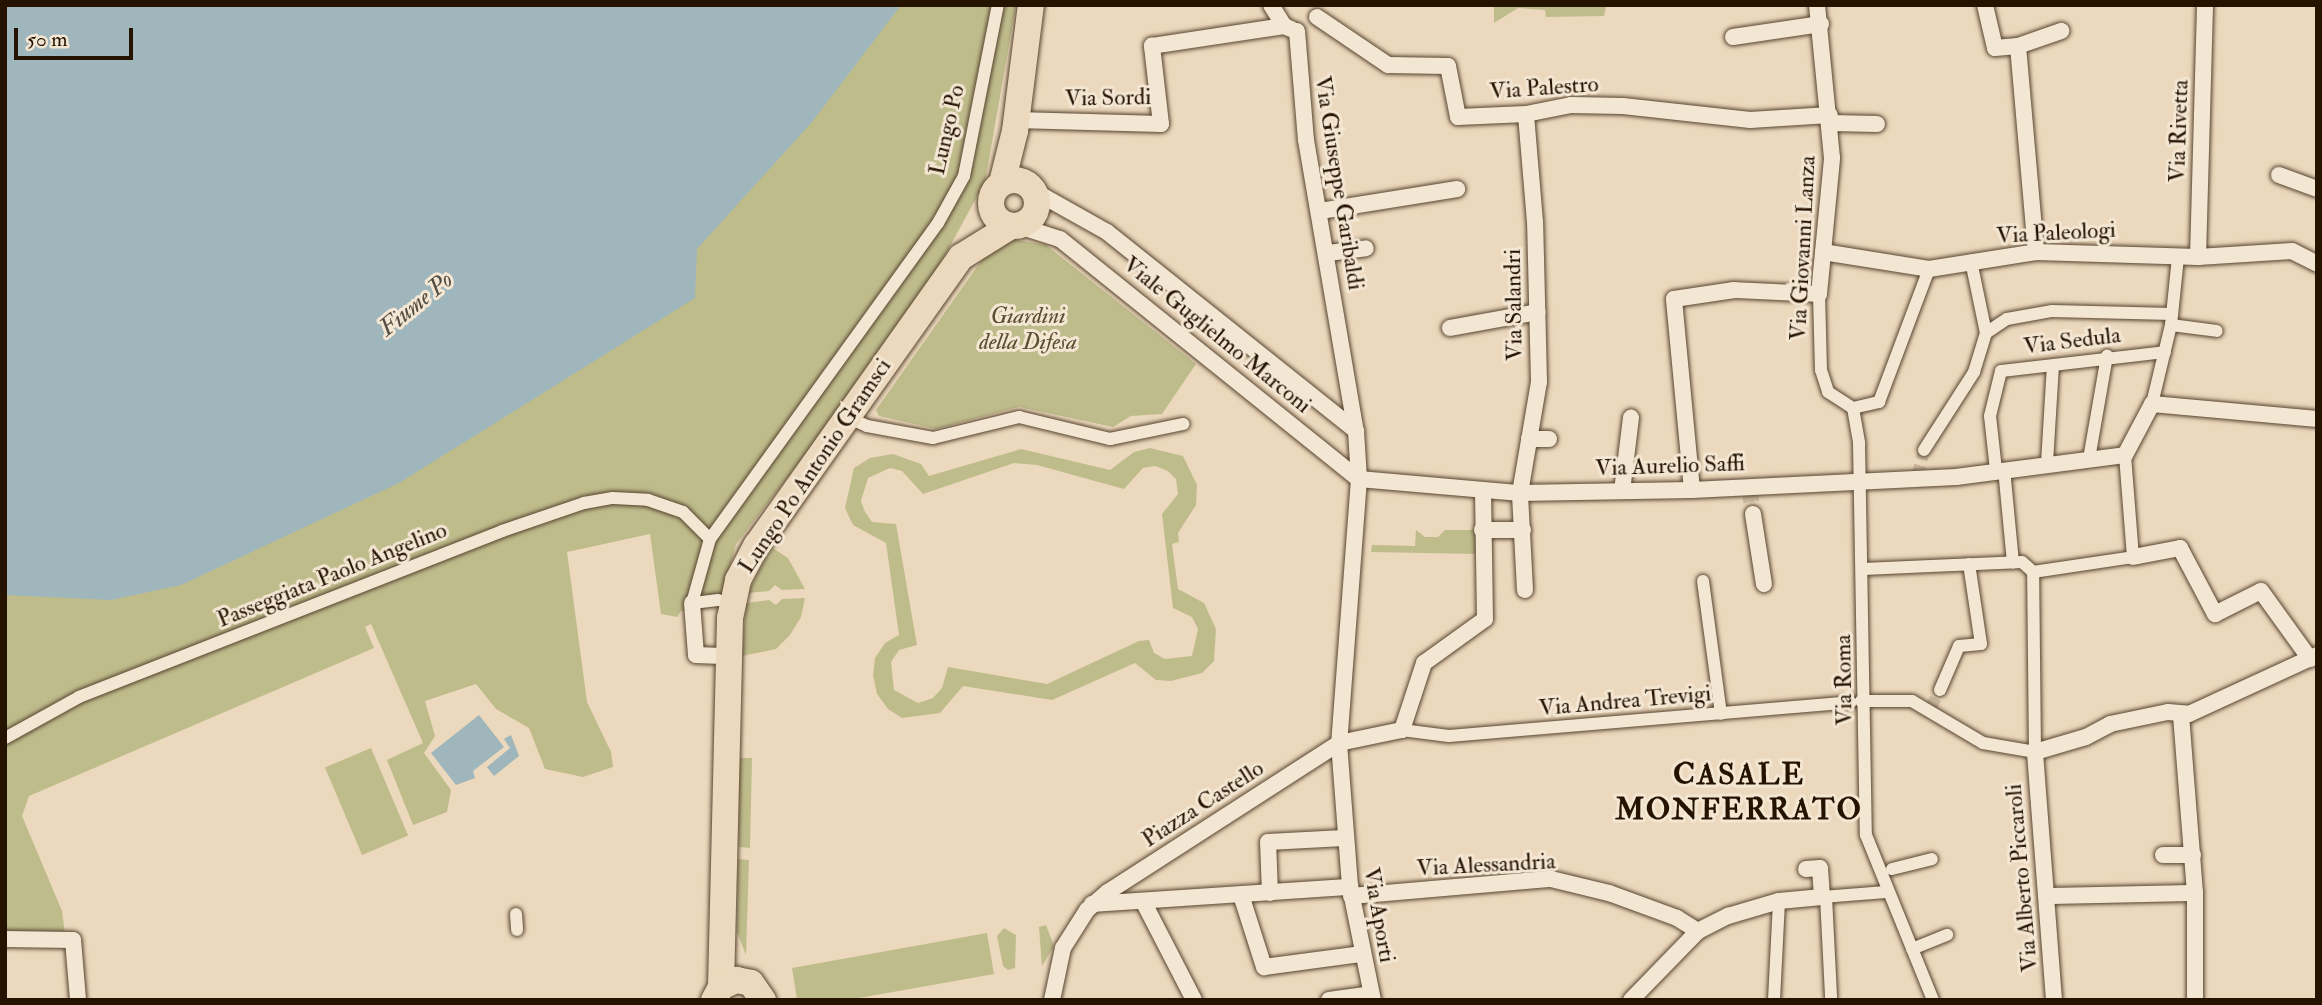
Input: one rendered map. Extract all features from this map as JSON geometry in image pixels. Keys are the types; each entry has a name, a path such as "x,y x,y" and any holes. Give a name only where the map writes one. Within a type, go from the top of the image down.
{"main road":[{"path":"1002,183 1015,125 1031,5"},
{"path":"1015,125 1032,188 1035,212 1024,228 998,220 991,208 992,193 1002,183 1016,179 1032,188"},
{"name":"Lungo Po Antonio Gramsci","path":"726,989 722,919 729,656 738,580 757,545 970,248 991,208"},
{"name":"Lungo Po Antonio Gramsci","path":"970,248 1024,228"},
{"path":"726,989 756,987 763,1000"}],"street":[{"name":"Lungo Po","path":"729,656 696,656 692,603 710,538 797,429 895,293 964,176 998,5"},
{"path":"1271,5 1291,29 1320,11"},
{"name":"Via Giovanni Lanza","path":"1817,5 1831,119 1824,252 1819,294 1822,394 1853,408"},
{"path":"1985,5 1995,48 2018,46 2061,32"},
{"name":"Via Rivetta","path":"2198,257 2205,5"},
{"name":"Via Palestro","path":"1320,11 1388,65 1448,66 1458,117 1526,114 1570,105 1623,106 1750,120 1831,119 1877,124"},
{"path":"1732,37 1821,24"},
{"name":"Via Sordi","path":"1015,125 1161,124 1152,46 1291,29"},
{"name":"Via Giuseppe Garibaldi","path":"1291,29 1306,139 1328,253 1356,431"},
{"path":"2018,46 2036,253"},
{"name":"Via Salandri","path":"1525,590 1520,493 1539,382 1538,312 1526,114"},
{"path":"2279,175 2317,189"},
{"name":"Viale Guglielmo Marconi","path":"1032,188 1060,209 1107,232 1356,431"},
{"path":"1320,212 1457,189"},
{"name":"Viale Guglielmo Marconi","path":"1024,228 1080,254 1359,479"},
{"path":"1328,253 1366,248"},
{"name":"Via Paleologi","path":"1824,252 1929,269 2036,253 2198,257 2292,251 2316,258"},
{"path":"2133,557 2125,455 2152,404 2171,319 2178,257"},
{"path":"1924,450 1974,372 1986,333 1971,261"},
{"path":"1860,479 1853,408 1879,402 1929,269"},
{"path":"1692,490 1674,299 1734,290 1819,294"},
{"path":"1986,333 2007,318 2052,311 2171,319 2217,331"},
{"path":"1450,328 1538,312"},
{"name":"Via Sedula","path":"2005,468 1990,416 2001,371 2053,366 2107,356 2165,352"},
{"path":"2089,459 2107,356"},
{"path":"2046,463 2053,366"},
{"path":"2152,404 2317,419"},
{"path":"847,417 867,426 933,438 1019,416 1110,439 1183,424"},
{"path":"1622,491 1631,418"},
{"path":"1270,893 1268,842 1344,838 1339,743 1359,479 1356,431"},
{"path":"1529,439 1549,439"},
{"name":"Via Aurelio Saffi","path":"1483,492 1692,490 1860,479 1956,477 2005,468 2125,455"},
{"path":"2005,468 2014,563"},
{"path":"1359,479 1483,492 1485,619 1424,663 1402,730"},
{"name":"Via Roma","path":"1860,479 1863,569 1859,701 1866,835 1884,871 1886,892 1933,1000"},
{"name":"Passeggiata Paolo Angelino","path":"5,738 79,698 572,507 613,498 648,500 683,512 710,538"},
{"path":"1753,514 1764,584"},
{"path":"1482,530 1522,530"},
{"path":"1863,569 2022,562 2033,572 2035,752 2086,737 2110,724 2168,712 2181,715 2315,657 2262,592 2215,614 2180,548 2033,572"},
{"path":"1940,690 1959,646 1981,644 1969,565"},
{"path":"1703,581 1721,714"},
{"path":"692,603 718,600"},
{"name":"Via Andrea Trevigi","path":"1402,730 1449,736 1859,701 1912,701 1983,743 2035,752"},
{"path":"2181,715 2195,892 2195,1000"},
{"name":"Piazza Castello","path":"1052,992 1063,948 1092,904 1339,743 1402,730"},
{"name":"Via Alberto Piccaroli","path":"2035,752 2054,1000"},
{"name":"Via Aporti","path":"1344,838 1350,892 1372,997"},
{"path":"2163,855 2193,855"},
{"path":"1884,871 1932,859"},
{"path":"1805,869 1819,868 1824,897 1831,998"},
{"name":"Via Alessandria","path":"1144,903 1270,893 1350,892 1551,880 1609,893 1677,918 1698,931"},
{"path":"1631,1000 1698,931 1728,916 1779,901 1886,892"},
{"path":"2047,895 2195,892"},
{"path":"1241,895 1264,967 1362,954"},
{"path":"1774,1000 1779,901"},
{"path":"1092,904 1144,903 1194,1000"},
{"path":"516,914 517,930"},
{"path":"1912,949 1947,935"},
{"path":"5,939 73,940 78,1000"},
{"path":"1329,1000 1372,997"}],"green space":[{"path":"5,5 1016,5 985,182 937,270 819,437 736,544 719,607 681,611 677,617 661,614 650,534 567,552 587,702 611,752 613,767 583,777 545,769 529,728 496,709 476,684 425,701 435,736 424,753 451,790 447,812 413,825 387,760 423,743 371,624 365,627 374,648 29,796 22,816 62,911 66,942 5,937"},
{"path":"1494,5 1613,5 1606,7 1604,16 1546,17 1545,10 1518,8 1494,23"},
{"name":"Giardini della Difesa","path":"1012,239 1046,245 1196,364 1162,414 1131,416 1113,427 1019,407 936,429 879,416 876,410 991,247"},
{"path":"1150,448 1183,456 1197,485 1196,505 1178,533 1179,542 1172,544 1178,589 1204,603 1216,629 1214,661 1202,673 1171,681 1156,680 1135,663 1052,700 963,686 940,713 902,718 888,709 877,694 873,675 875,658 885,643 899,635 886,543 853,525 845,508 854,468 870,458 893,454 921,464 929,476 1021,449 1110,470 1134,452","holes":["1014,463 1037,465 1124,489 1143,468 1155,466 1168,471 1176,479 1178,494 1162,514 1173,608 1192,617 1198,629 1192,656 1165,659 1154,653 1149,640 1139,641 1047,684 948,667 942,688 933,698 918,703 894,690 891,662 899,650 917,645 896,524 872,522 865,512 861,501 868,478 890,468 902,471 923,494"]},
{"path":"1416,530 1425,537 1438,537 1445,530 1477,530 1478,554 1371,552 1372,545 1415,546"},
{"path":"771,547 788,558 805,589 782,590 775,585 769,591 748,593"},
{"path":"805,598 801,617 790,635 776,649 742,656 746,603 769,600 776,605 782,599"},
{"path":"371,748 408,835 362,855 325,768"},
{"path":"738,758 752,758 750,848 739,847"},
{"path":"738,859 749,860 746,955 737,932"},
{"path":"1046,925 1054,946 1042,966 1039,927"},
{"path":"1004,928 1016,935 1015,968 1008,970 1003,966 997,936"},
{"path":"987,933 994,974 848,1000 797,1000 792,968"}],"water":[{"name":"Fiume Po","path":"5,5 901,5 812,122 697,249 695,298 399,483 181,585 111,600 5,595"},
{"path":"479,715 504,747 473,771 475,778 456,785 431,753"},
{"path":"511,735 519,756 494,776 487,767 510,748 504,739"}],"tunnel":[{"path":"1917,477 1924,450"},
{"path":"1749,486 1753,514"},
{"path":"1930,709 1940,690"}],"district":[{"name":"CASALE MONFERRATO","path":"1739,792"}]}
